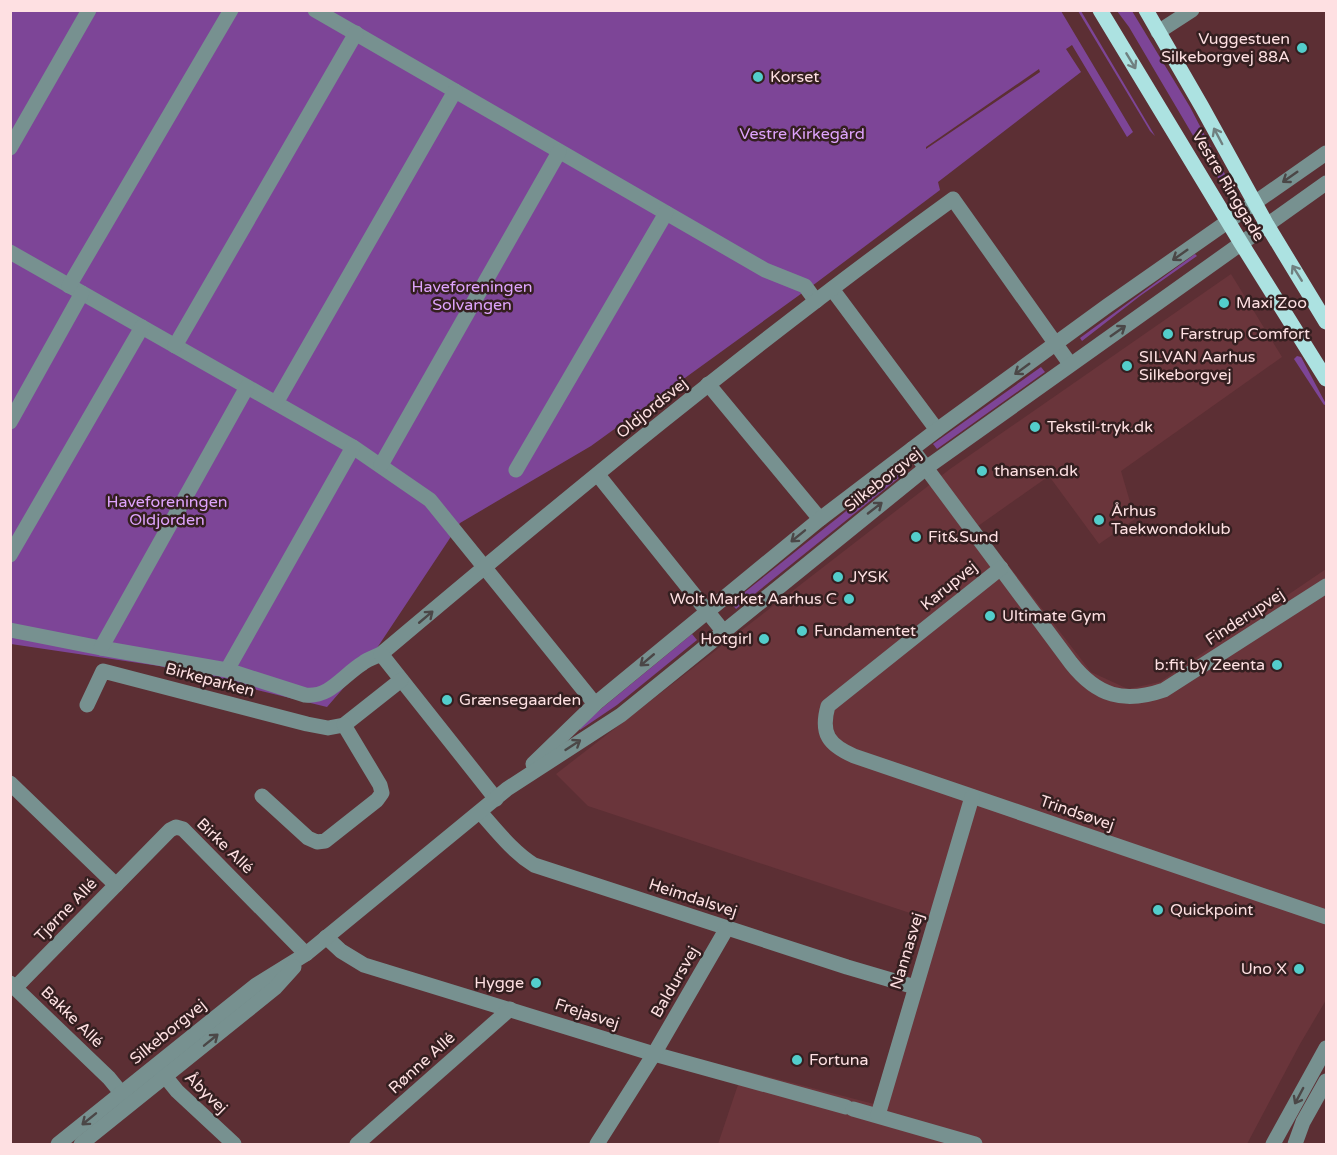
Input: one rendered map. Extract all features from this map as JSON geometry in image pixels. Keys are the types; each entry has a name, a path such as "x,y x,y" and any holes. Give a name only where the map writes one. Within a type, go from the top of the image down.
{"main road":[{"name":"Vestre Ringgade","path":"1100,10 1227,221 1326,379"},
{"name":"Vestre Ringgade","path":"1146,10 1267,225 1326,322"}],"street":[{"path":"10,148 89,10"},
{"path":"10,422 75,290 231,10"},
{"path":"315,10 765,270 805,286 816,301"},
{"path":"1158,32 1192,11"},
{"path":"175,346 356,33"},
{"path":"276,404 455,91"},
{"path":"381,465 559,152"},
{"name":"Silkeborgvej","path":"81,1144 126,1099 160,1071 275,988 306,954 502,794 595,704 820,519 937,430 1227,221 1326,153"},
{"name":"Silkeborgvej","path":"502,794 621,715 926,468 1326,183"},
{"name":"Oldjordsvej","path":"10,630 227,670 305,695 316,696 325,693 363,663 381,654 708,384 953,199 1056,344"},
{"path":"516,470 666,213"},
{"path":"10,252 353,447 430,500 595,704"},
{"path":"832,289 937,430"},
{"path":"10,555 141,327"},
{"path":"1056,344 1070,364"},
{"path":"708,384 820,519"},
{"path":"101,648 247,387"},
{"path":"227,670 353,447"},
{"name":"Finderupvej","path":"912,449 1082,677 1112,695 1147,696 1164,690 1326,586"},
{"path":"598,475 723,631"},
{"name":"Karupvej","path":"825,732 824,720 828,706 1001,568"},
{"path":"381,654 401,680 502,794"},
{"name":"Birkeparken","path":"87,705 103,671 307,724 328,728 344,725"},
{"path":"262,796 308,838 317,843 325,841 377,800 382,793 380,785 344,725 401,680"},
{"name":"Trindsøvej","path":"825,732 838,749 854,756 1326,917"},
{"name":"Tjørne Allé","path":"10,783 116,885 13,986"},
{"name":"Nannasvej","path":"878,1115 972,797"},
{"name":"Heimdalsvej","path":"480,812 508,844 534,865 915,987"},
{"name":"Birke Allé","path":"116,885 170,830 176,827 183,829 306,954"},
{"name":"Baldursvej","path":"597,1144 654,1054 727,928"},
{"name":"Frejasvej","path":"326,937 341,951 364,965 654,1054 975,1144"},
{"name":"Bakke Allé","path":"13,986 109,1078 126,1099"},
{"name":"Rønne Allé","path":"357,1144 510,1009"},
{"path":"1273,1144 1326,1048"},
{"name":"Åbyvej","path":"160,1071 177,1091 234,1144"},
{"path":"1295,1144 1303,1122 1326,1081"},
{"name":"Silkeborgvej","path":"58,1144 126,1099"}],"shaded area":[{"path":"1231,274 1282,357 1121,471 1135,519 1099,544 1049,476 978,526 1091,672 1128,689 1160,682 1326,569 1326,1000 1247,1144 718,1144 743,1070 874,1104 928,919 588,806 556,774 950,469"}],"green space":[{"path":"10,11 1061,11 1133,132 1127,137 1072,45 1066,49 1081,72 938,182 940,190 591,446 460,523 373,654 327,707 159,666 11,644","holes":["1039,69 1040,72 926,149"]},
{"path":"1078,11 1081,11 1155,136 1150,131"},
{"path":"1117,11 1132,11 1190,107 1227,178 1221,183 1129,27"},
{"path":"1195,254 1197,256 1082,341 1080,338"},
{"path":"1297,356 1301,357 1326,404 1324,405 1294,359"},
{"path":"1041,367 1045,372 937,449 933,444"},
{"path":"895,472 900,477 736,609 731,603"},
{"path":"692,634 697,640 617,705 580,730 579,727"}],"place":[{"name":"Vuggestuen Silkeborgvej 88A","path":"1302,48"},
{"name":"Korset","path":"758,77"},
{"name":"Maxi Zoo","path":"1224,303"},
{"name":"Farstrup Comfort","path":"1168,334"},
{"name":"SILVAN Aarhus Silkeborgvej","path":"1127,366"},
{"name":"Tekstil-tryk.dk","path":"1035,427"},
{"name":"thansen.dk","path":"982,471"},
{"name":"Århus Taekwondoklub","path":"1099,520"},
{"name":"Fit&Sund","path":"916,537"},
{"name":"JYSK","path":"838,577"},
{"name":"Wolt Market Aarhus C","path":"849,599"},
{"name":"Ultimate Gym","path":"990,616"},
{"name":"Fundamentet","path":"802,631"},
{"name":"Hotgirl","path":"764,639"},
{"name":"b:fit by Zeenta","path":"1277,665"},
{"name":"Grænsegaarden","path":"447,700"},
{"name":"Quickpoint","path":"1158,910"},
{"name":"Uno X","path":"1299,969"},
{"name":"Hygge","path":"536,983"},
{"name":"Fortuna","path":"797,1060"}],"park label":[{"name":"Vestre Kirkegård","path":"802,134"},
{"name":"Haveforeningen Solvangen","path":"472,296"},
{"name":"Haveforeningen Oldjorden","path":"167,511"}]}
